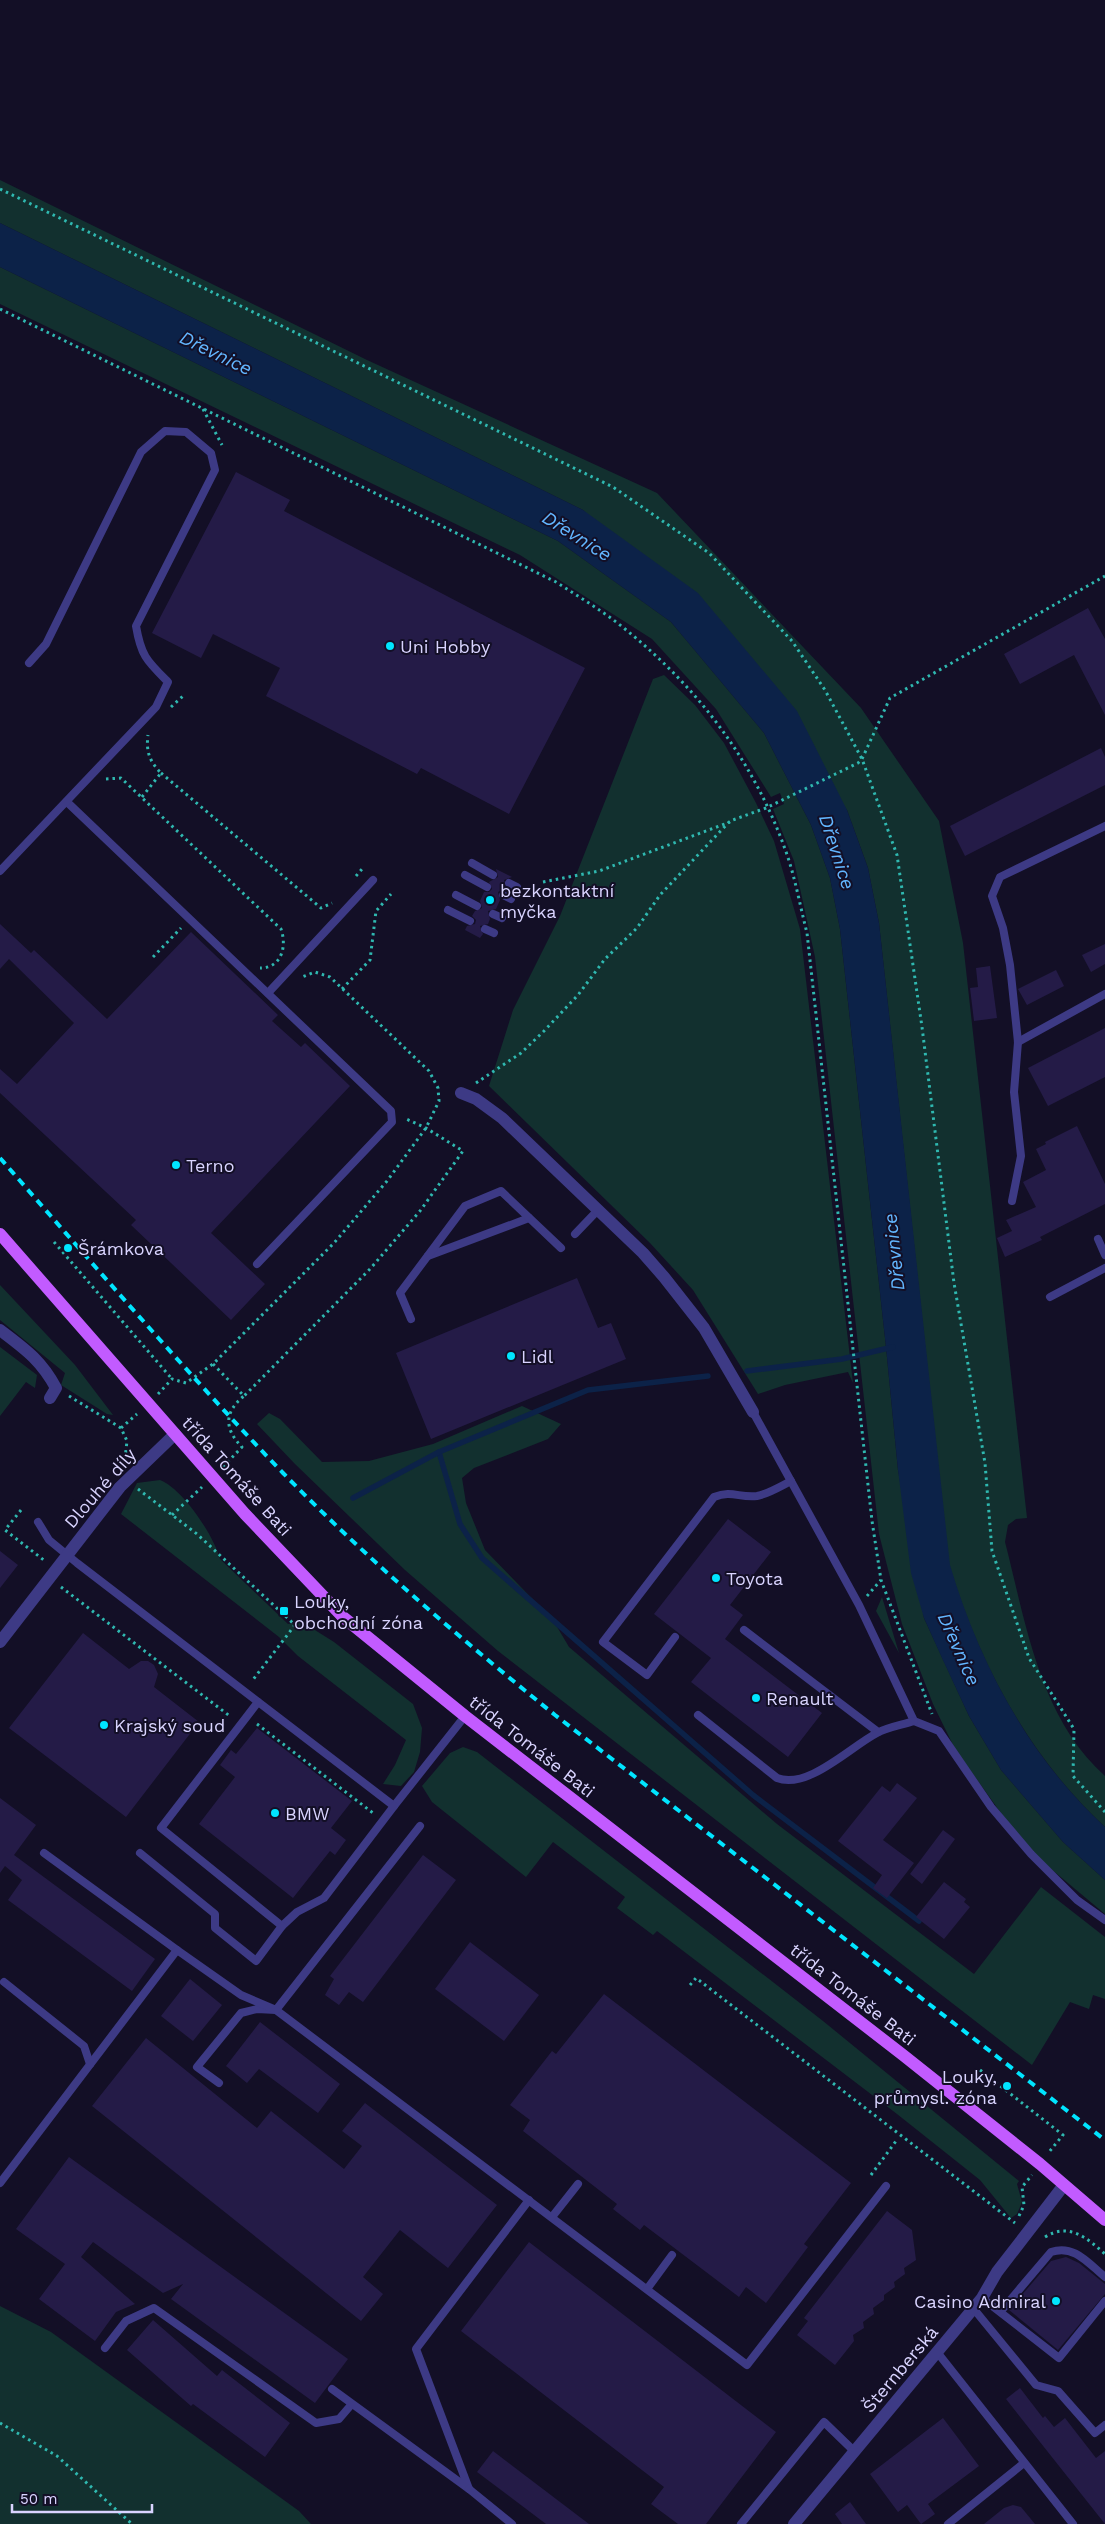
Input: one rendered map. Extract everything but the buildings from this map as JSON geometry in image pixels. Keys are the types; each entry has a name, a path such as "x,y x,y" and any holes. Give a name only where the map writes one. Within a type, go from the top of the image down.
{"main road":[{"name":"třída Tomáše Bati","path":"0,1234 246,1514 344,1618 465,1716 888,2043 1105,2220"}],"street":[{"path":"461,1093 482,1102 502,1118 643,1253 685,1302 704,1328 753,1412"},
{"path":"0,1330 33,1355 45,1368 53,1393"},
{"name":"Dlouhé díly","path":"0,1642 66,1554 128,1479 175,1434"},
{"name":"Šternberská","path":"798,2522 854,2451 982,2298 997,2272 1064,2185"}],"lane":[{"path":"0,871 156,707 168,682 149,663 140,649 136,626 215,470 211,453 186,432 165,431 141,452 46,644 29,663"},
{"path":"67,802 392,1111 392,1122 257,1264"},
{"path":"1012,1200 1022,1156 1014,1092 1018,1042 1010,966 1002,928 992,896 1000,877 1105,826"},
{"path":"472,863 493,874"},
{"path":"466,876 487,887"},
{"path":"268,993 373,880"},
{"path":"509,882 517,887"},
{"path":"456,895 477,906"},
{"path":"502,895 511,899"},
{"path":"448,910 470,921"},
{"path":"493,914 502,918"},
{"path":"485,929 494,933"},
{"path":"1018,1042 1105,994"},
{"path":"411,1319 400,1293 465,1206 501,1191 561,1248"},
{"path":"575,1234 598,1210"},
{"path":"427,1257 529,1218"},
{"path":"1098,1239 1105,1254"},
{"path":"1050,1297 1105,1268"},
{"path":"753,1412 859,1605 914,1721"},
{"path":"675,1637 647,1675 603,1642 714,1496 726,1492 744,1496 760,1495 791,1481"},
{"path":"38,1522 49,1540 66,1554 394,1806"},
{"path":"744,1630 878,1732"},
{"path":"258,1702 161,1828 282,1926"},
{"path":"698,1715 777,1778 784,1781 805,1779 878,1732 914,1721 939,1731 991,1807 1031,1854 1078,1900 1105,1920"},
{"path":"140,1853 215,1914 215,1928 256,1961 282,1926 297,1912 324,1898 465,1716"},
{"path":"276,2010 420,1826"},
{"path":"44,1854 241,1995 276,2010 747,2364 886,2186"},
{"path":"0,2183 177,1950"},
{"path":"4,1982 84,2046 90,2064"},
{"path":"219,2083 197,2067 241,2013 257,2009 276,2010"},
{"path":"552,2217 578,2184"},
{"path":"469,2489 416,2349 529,2200"},
{"path":"1001,2311 1051,2252 1059,2249 1075,2252 1105,2277"},
{"path":"647,2289 672,2255"},
{"path":"982,2298 1059,2358 1105,2301"},
{"path":"105,2348 126,2321 154,2308 316,2424 339,2419 351,2405"},
{"path":"973,2308 1036,2386 1058,2391 1095,2434 1105,2425"},
{"path":"937,2352 1073,2524"},
{"path":"332,2389 351,2405 469,2489 512,2524"},
{"path":"741,2524 824,2422 854,2451"},
{"path":"948,2524 1024,2462"}],"path":[{"path":"0,189 613,488 709,553 792,641 825,690 862,759 897,854 922,1027 954,1282 985,1463 992,1552 1029,1658 1074,1729 1073,1776 1105,1812"},
{"path":"0,309 556,582 624,628 692,691 734,744 785,849 807,933 872,1521 881,1580 939,1731"},
{"path":"202,408 217,432 224,450"},
{"path":"543,882 599,871 766,808 858,763 862,759 890,698 1105,576"},
{"path":"167,712 183,696"},
{"path":"151,728 146,749 153,765 322,908 331,904 337,898"},
{"path":"142,798 161,772"},
{"path":"101,780 110,777 121,778 281,929 284,939 277,962 267,968 255,965 247,973"},
{"path":"461,1093 521,1053 544,1031 578,995 605,959 637,928 660,895 730,821"},
{"path":"353,880 362,869"},
{"path":"342,989 370,960 376,911 390,894"},
{"path":"153,957 190,919"},
{"path":"54,1242 172,1379 186,1383 213,1364 334,1243 387,1181 426,1128 439,1102 438,1088 429,1072 323,973 306,975 297,980"},
{"path":"213,1364 244,1396 370,1268 420,1211 462,1151 426,1128 402,1117 393,1116"},
{"path":"122,1428 150,1403 172,1379"},
{"path":"53,1393 122,1428 126,1435 127,1454 118,1470 138,1489 197,1534 295,1625 244,1692"},
{"path":"21,1510 5,1530 56,1569"},
{"path":"859,1605 881,1580"},
{"path":"690,1984 696,1978 1040,2242 1054,2231 1070,2230 1085,2236 1105,2254"},
{"path":"871,2175 896,2141"},
{"path":"0,2423 57,2456 132,2524"}],"green space":[{"path":"0,180 367,360 657,493 861,708 939,821 963,943 1027,1518 1016,1519 1008,1525 1005,1542 1028,1636 1050,1697 1064,1726 1083,1752 1105,1776 1105,1827 1078,1800 1053,1770 1030,1739 1010,1706 975,1637 949,1565 879,923 868,868 847,810 583,510 0,223"},
{"path":"0,267 558,541 671,622 764,733 811,825 830,878 840,929 898,1470 924,1618 969,1716 1001,1770 1063,1842 1105,1880 1105,1914 1026,1848 955,1749 933,1704 902,1624 879,1534 815,957 794,861 773,809 784,804 780,793 771,797 716,709 652,639 520,555 0,304"},
{"path":"664,675 695,705 724,743 774,841 800,929 853,1383 848,1372 785,1385 758,1394 693,1290 650,1243 489,1086 513,1010 560,916 653,679"},
{"path":"0,1285 75,1365 113,1415 107,1414 61,1385 65,1373 0,1320"},
{"path":"0,1347 37,1375 35,1388 26,1382 0,1416"},
{"path":"522,1406 561,1424 548,1439 474,1468 462,1478 466,1503 485,1550 553,1620 569,1647 777,1824 974,1974 1041,1887 1105,1937 1105,1999 1093,1995 1089,2009 1070,2002 1032,2065 498,1651 405,1570 295,1464 257,1424 269,1413 280,1419 322,1462 369,1461 433,1444"},
{"path":"160,1480 169,1485 188,1503 211,1538 220,1559 288,1624 302,1622 334,1642 413,1704 422,1728 420,1752 414,1772 401,1786 383,1784 395,1765 406,1740 298,1656 279,1637 121,1514 137,1483"},
{"path":"882,1597 899,1653 876,1611"},
{"path":"463,1747 477,1752 823,2021 1019,2181 1017,2184 1022,2202 1017,2214 1011,2218 980,2180 897,2114 657,1931 653,1935 617,1908 625,1897 553,1842 526,1877 432,1802 422,1786 450,1753"},
{"path":"0,2306 51,2332 299,2511 311,2524 0,2524"}],"water":[{"name":"Dřevnice","path":"0,223 583,510 698,593 797,711 847,810 868,868 879,923 950,1565 976,1637 992,1673 1010,1706 1030,1739 1053,1770 1078,1800 1105,1827 1105,1880 1063,1842 1001,1770 969,1716 924,1618 911,1573 898,1470 840,929 830,878 811,825 764,733 671,622 558,541 0,267"}],"waterway":[{"path":"747,1371 842,1359 893,1347"},
{"path":"353,1498 439,1452 588,1390 708,1376"},
{"path":"439,1452 460,1524 482,1558 753,1795 919,1921"}],"railway":[{"path":"0,1158 247,1435 315,1505 382,1568 555,1715 1105,2140"}],"place":[{"name":"Uni Hobby","path":"390,646"},
{"name":"bezkontaktní myčka","path":"490,900"},
{"name":"Terno","path":"176,1165"},
{"name":"Šrámkova","path":"68,1248"},
{"name":"Lidl","path":"511,1356"},
{"name":"Toyota","path":"716,1578"},
{"name":"Louky, obchodní zóna","path":"284,1611"},
{"name":"Renault","path":"756,1698"},
{"name":"Krajský soud","path":"104,1725"},
{"name":"BMW","path":"275,1813"},
{"name":"Louky, průmysl. zóna","path":"1007,2086"},
{"name":"Casino Admiral","path":"1056,2301"}]}
